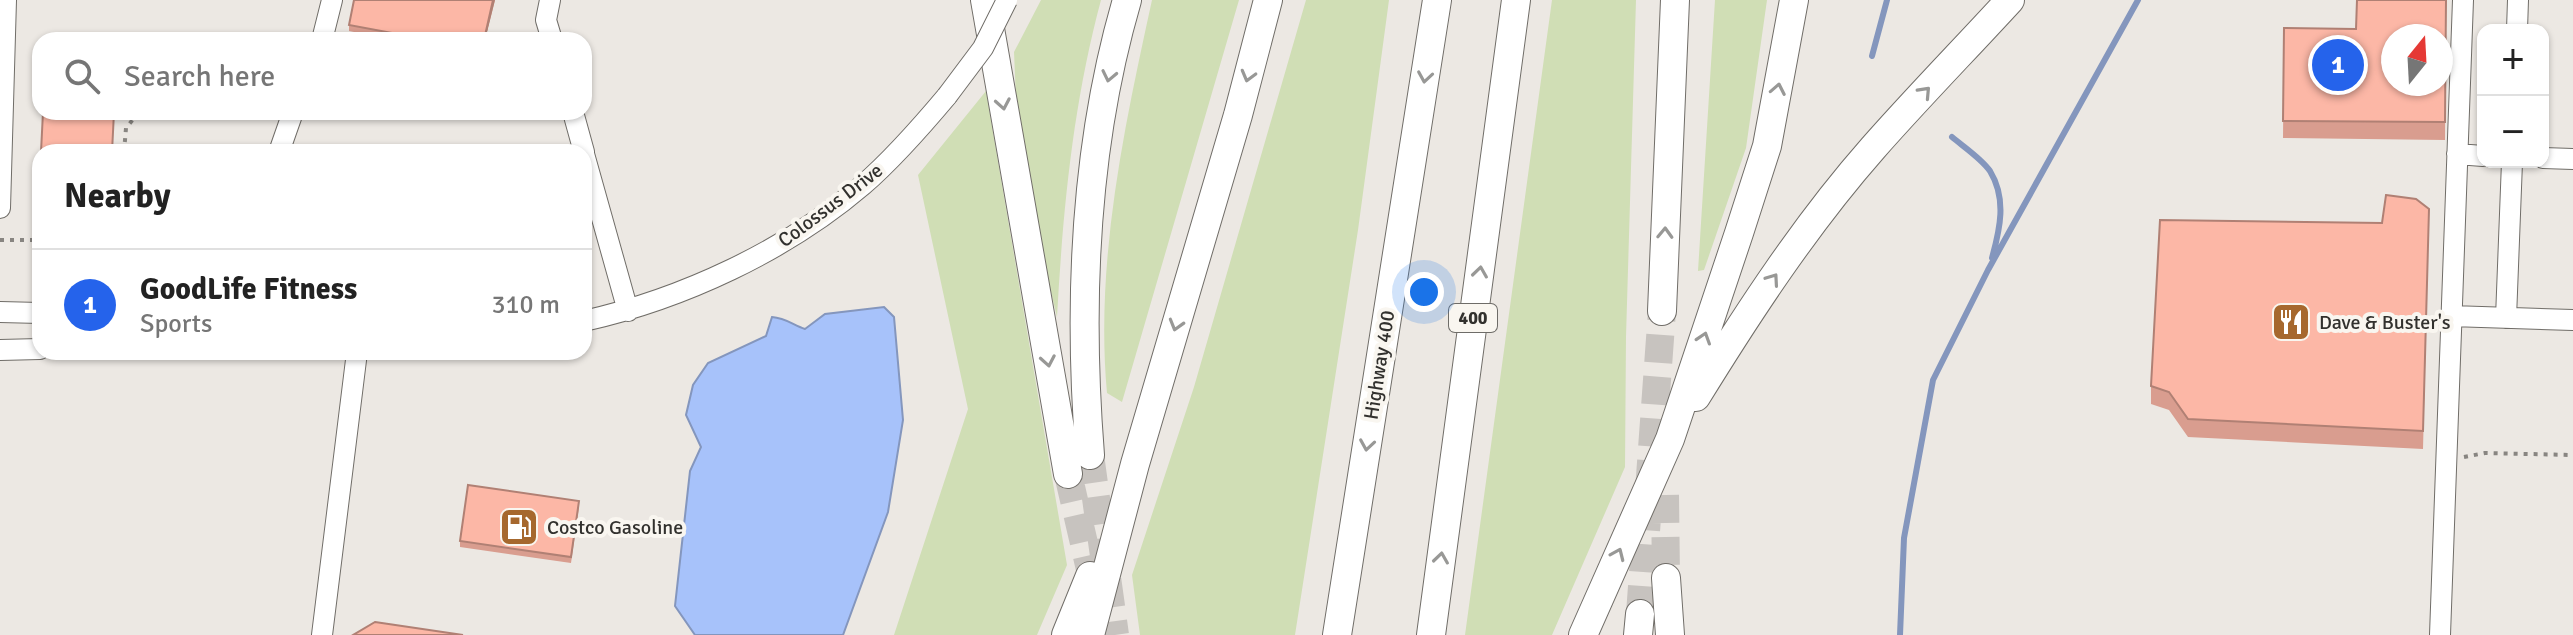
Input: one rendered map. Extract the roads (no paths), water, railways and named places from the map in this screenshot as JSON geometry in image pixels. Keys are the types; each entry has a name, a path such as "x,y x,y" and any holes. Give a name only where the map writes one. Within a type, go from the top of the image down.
{"highway":[{"path":"985,0 1068,474"},
{"path":"1090,455 1085,379 1086,251 1093,171 1103,108 1127,0"},
{"path":"1090,635 1135,464 1238,115 1268,0"},
{"name":"Highway 400","path":"1337,635 1437,0"},
{"name":"400","path":"1431,635 1516,0"},
{"path":"1662,311 1675,0"},
{"path":"1583,635 1670,439 1767,146 1794,0"},
{"path":"1670,439 1734,336 1821,213 1872,149 2010,0"},
{"path":"1066,635 1135,464"},
{"path":"1666,578 1670,635"}],"street":[{"path":"0,208 6,0"},
{"path":"324,32 332,0"},
{"path":"550,0 546,20 550,32"},
{"name":"Colossus Drive","path":"592,319 628,311 683,290 773,248 862,186 908,142 947,96 983,48 1007,0"},
{"path":"2440,635 2463,0"},
{"path":"2517,24 2518,0"},
{"path":"282,144 290,120"},
{"path":"575,120 582,144"},
{"path":"2457,154 2477,156"},
{"path":"2549,158 2573,159"},
{"path":"2506,318 2512,168"},
{"path":"592,182 628,311"},
{"path":"0,312 32,313"},
{"path":"2451,316 2573,320"},
{"path":"0,350 32,349"},
{"path":"322,635 356,360"}],"water":[{"path":"884,307 894,317 903,420 888,512 843,635 695,635 675,606 690,471 701,447 686,415 693,385 708,363 766,336 772,317 805,329 825,314"}],"waterway":[{"path":"1872,56 1887,0"},
{"path":"1900,635 1904,538 1933,380 1988,270 2138,0"},
{"path":"1952,137 1990,171 1999,192 2000,214 1992,258"}],"tunnel":[{"path":"1640,614 1662,311"},
{"path":"1090,455 1115,635"},
{"path":"1068,474 1092,578"},
{"path":"1665,495 1666,578"}],"place":[{"name":"GoodLife Fitness","path":"2338,65"},
{"name":"Dave & Buster's","path":"2291,322"},
{"name":"Costco Gasoline","path":"519,527"}]}
